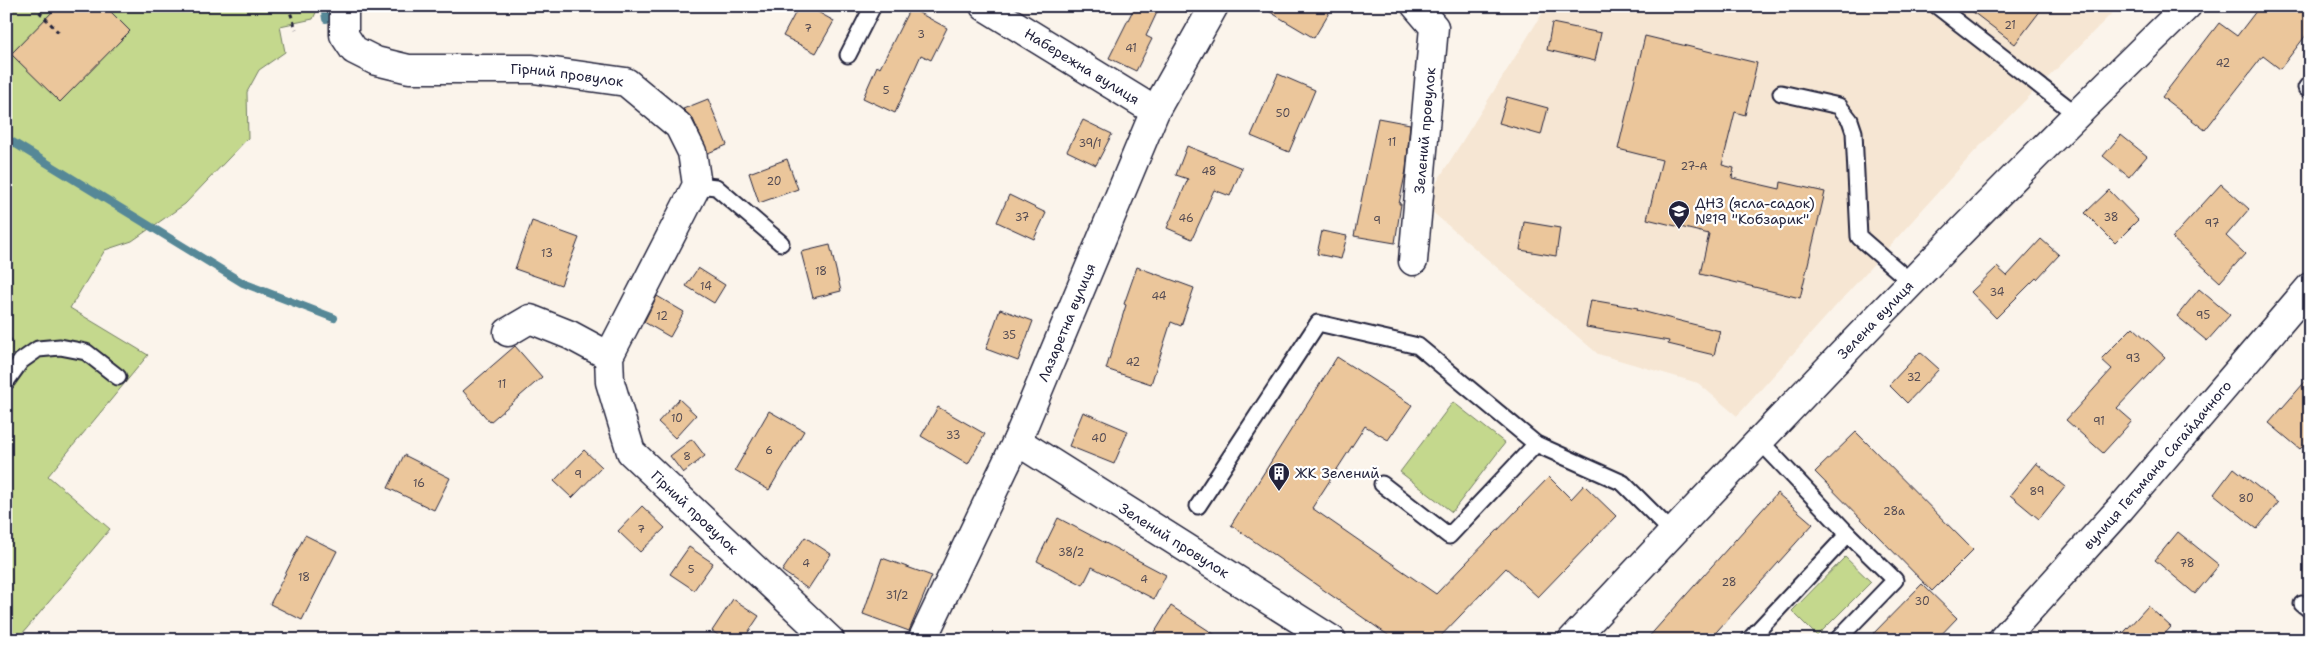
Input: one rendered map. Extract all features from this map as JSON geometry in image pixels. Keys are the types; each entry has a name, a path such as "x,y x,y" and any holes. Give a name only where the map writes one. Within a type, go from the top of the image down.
{"street":[{"name":"Гірний провулок","path":"344,6 344,35 354,50 376,61 409,69 533,69 626,82 679,126 692,152 698,185 609,356 610,382 631,452 830,640"},
{"name":"Набережна вулиця","path":"984,6 1155,111"},
{"name":"Лазаретна вулиця","path":"922,640 1017,441 1155,111 1214,6"},
{"name":"Зелений провулок","path":"1413,261 1434,27 1416,6"},
{"name":"Зелена вулиця","path":"1572,640 1758,440 2076,114 2187,6"},
{"name":"вулиця Гетьмана Сагайдачного","path":"2002,640 2121,508 2310,287"},
{"path":"508,332 530,319 570,335 609,356"},
{"name":"Зелений провулок","path":"1017,441 1332,640"}],"lane":[{"path":"848,55 873,6"},
{"path":"1937,6 2076,114"},
{"path":"2310,83 2306,88 2310,91"},
{"path":"1781,93 1839,106 1850,120 1854,132 1859,236 1912,283"},
{"path":"698,185 716,187 781,243"},
{"path":"1198,506 1318,323 1418,346 1536,444 1623,483 1672,532"},
{"path":"6,382 21,361 38,349 60,347 86,352 118,377"},
{"path":"1758,440 1895,580 1837,640"},
{"path":"1382,484 1450,536 1536,444"},
{"path":"1749,640 1848,534"}],"path":[{"path":"34,6 61,35"},
{"path":"288,6 296,29"}],"shaded area":[{"name":"ДНЗ (ясла-садок) №19 \"Кобзарик\"","path":"1547,6 2119,6 1975,151 1737,416 1698,383 1598,354 1423,204"}],"green space":[{"path":"6,6 319,6 313,19 280,26 285,52 259,70 247,92 248,138 185,204 132,241 105,250 70,308 148,355 48,476 110,529 17,640 6,640"},
{"path":"1453,402 1505,443 1452,512 1400,472"},
{"path":"1845,557 1871,582 1817,636 1792,611"}],"building":[{"path":"58,6 105,6 130,31 60,102 11,54"},
{"path":"799,6 807,6 834,21 816,53 783,36"},
{"path":"1135,6 1160,6 1146,36 1152,39 1136,71 1109,58"},
{"path":"1260,6 1333,6 1314,38"},
{"path":"1965,6 2044,6 2015,44"},
{"path":"2260,6 2310,6 2310,30 2280,69 2263,56 2205,130 2162,97 2219,23 2237,36"},
{"path":"910,8 947,28 931,60 921,55 895,113 863,98 877,66 880,68"},
{"path":"1552,23 1601,33 1595,61 1547,50"},
{"path":"1645,36 1757,63 1745,115 1735,112 1722,165 1734,168 1732,178 1780,189 1781,182 1825,192 1800,298 1700,274 1709,234 1647,219 1662,160 1618,149"},
{"path":"1278,74 1315,90 1289,152 1251,136"},
{"path":"1507,97 1548,108 1541,135 1499,123"},
{"path":"708,99 727,145 708,153 693,119 683,109"},
{"path":"1378,118 1410,124 1406,170 1399,204 1401,204 1395,243 1354,236"},
{"path":"1083,120 1112,134 1096,165 1067,151"},
{"path":"2121,135 2147,156 2129,177 2103,156"},
{"path":"1187,146 1242,168 1230,196 1214,190 1192,239 1167,228 1188,179 1176,175"},
{"path":"787,159 798,189 759,203 749,173"},
{"path":"2221,184 2249,209 2226,236 2245,254 2220,282 2172,238"},
{"path":"2109,190 2138,220 2115,243 2085,213"},
{"path":"1009,195 1046,213 1034,239 997,222"},
{"path":"532,221 579,238 561,285 515,269"},
{"path":"1524,222 1560,228 1556,256 1520,250"},
{"path":"1322,231 1347,236 1341,259 1317,254"},
{"path":"2041,239 2059,255 1996,318 1971,292 1997,267 2007,276"},
{"path":"830,245 841,291 813,298 801,252"},
{"path":"1137,267 1194,288 1181,326 1171,322 1151,384 1106,369 1126,305 1124,304"},
{"path":"698,268 725,285 714,303 686,286"},
{"path":"2199,289 2230,315 2207,341 2177,316"},
{"path":"657,296 684,312 670,337 644,322"},
{"path":"1591,300 1638,308 1637,310 1720,331 1714,355 1668,344 1669,341 1586,327"},
{"path":"1000,309 1033,321 1018,361 986,349"},
{"path":"2133,327 2165,357 2117,408 2132,421 2103,453 2066,420 2112,369 2101,359"},
{"path":"515,346 542,377 490,422 463,391"},
{"path":"1920,352 1939,369 1907,403 1889,385"},
{"name":"ЖК Зелений","path":"1337,357 1412,405 1388,440 1365,426 1312,508 1436,594 1549,477 1571,499 1584,485 1616,516 1538,597 1506,568 1437,640 1395,640 1231,525"},
{"path":"2310,376 2310,438 2300,449 2269,423"},
{"path":"679,399 696,415 675,438 658,422"},
{"path":"938,407 985,434 968,464 921,436"},
{"path":"769,411 804,431 769,490 735,470"},
{"path":"1083,412 1128,431 1114,464 1069,446"},
{"path":"1856,432 1973,550 1932,591 1815,472"},
{"path":"692,439 705,456 683,473 670,456"},
{"path":"584,450 602,467 572,498 554,481"},
{"path":"404,455 450,478 434,510 388,488"},
{"path":"2036,463 2065,487 2039,519 2010,495"},
{"path":"2234,468 2278,503 2257,529 2214,494"},
{"path":"1777,493 1813,524 1709,640 1646,640"},
{"path":"642,506 665,528 640,552 618,531"},
{"path":"1058,518 1166,575 1154,599 1092,567 1083,585 1037,561"},
{"path":"2178,532 2219,565 2195,594 2155,560"},
{"path":"305,535 337,551 302,620 270,604"},
{"path":"805,537 831,554 808,589 782,571"},
{"path":"689,547 713,563 694,590 670,574"},
{"path":"882,558 932,576 909,631 863,614"},
{"path":"1922,584 1957,618 1936,640 1867,640"},
{"path":"733,599 759,616 743,640 725,640 712,631"},
{"path":"1171,606 1223,640 1150,640"},
{"path":"2148,606 2171,627 2159,640 2117,640"}],"waterway":[{"path":"324,6 326,19"},
{"path":"6,138 243,283 334,318"}],"place":[{"name":"ДНЗ (ясла-садок) №19 \"Кобзарик\"","path":"1679,230"},
{"name":"ЖК Зелений","path":"1279,492"}]}
